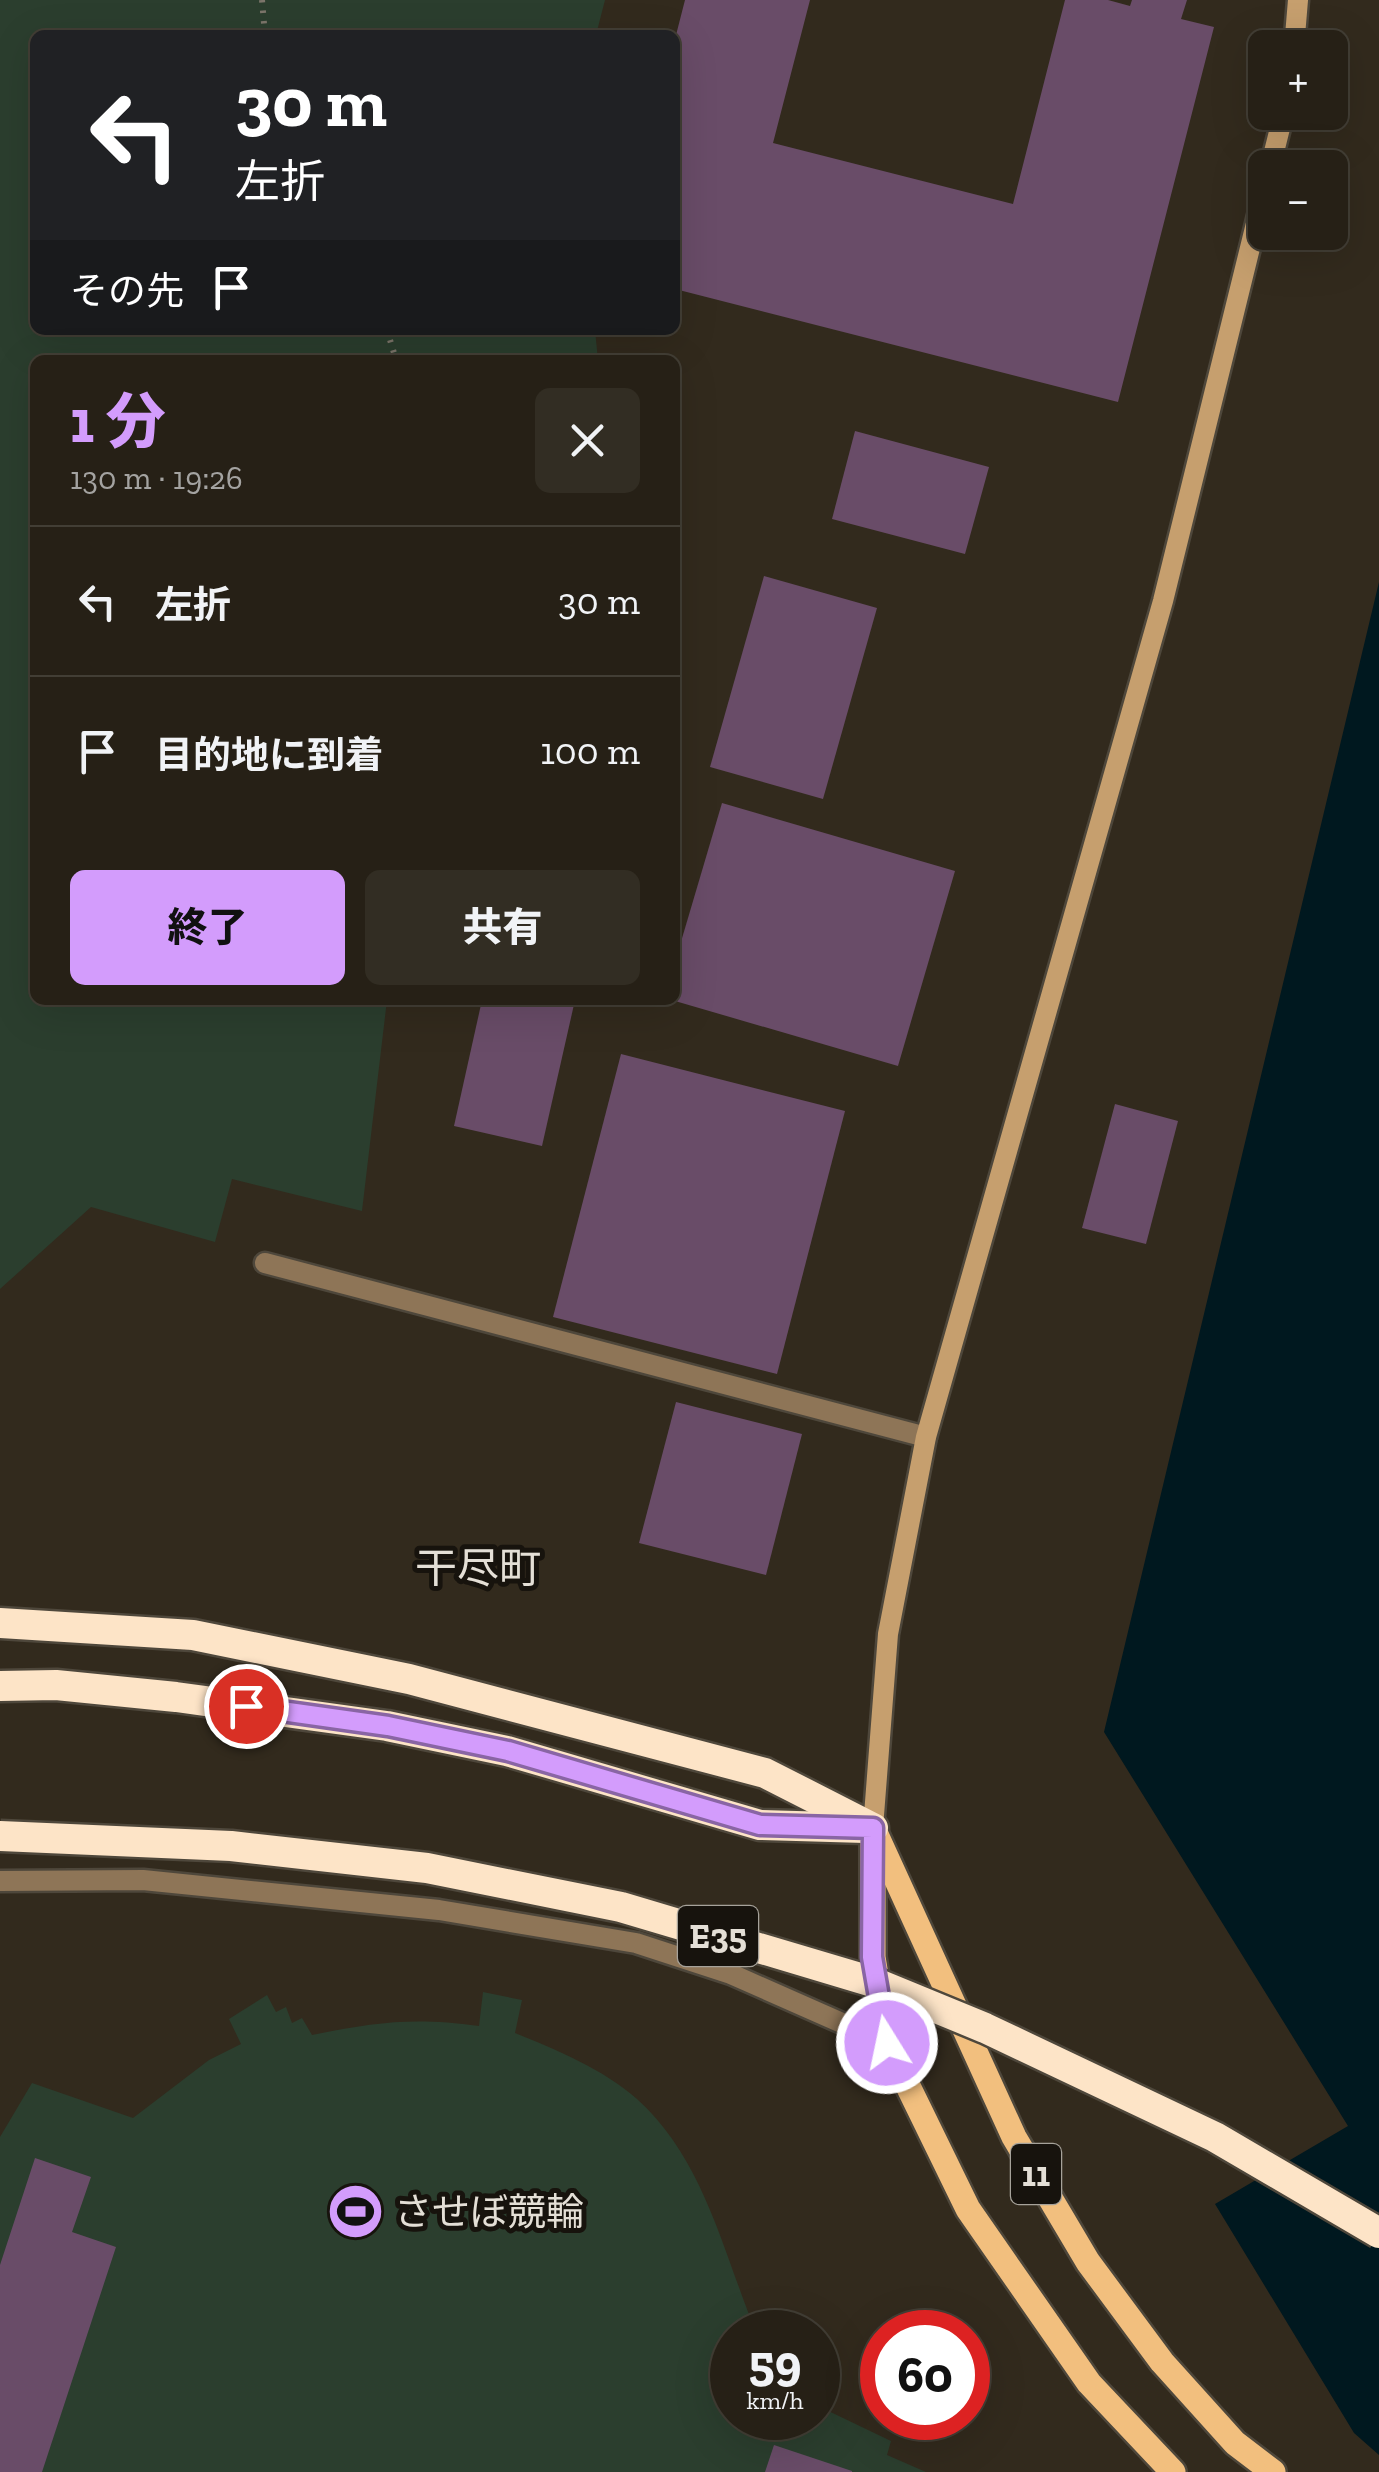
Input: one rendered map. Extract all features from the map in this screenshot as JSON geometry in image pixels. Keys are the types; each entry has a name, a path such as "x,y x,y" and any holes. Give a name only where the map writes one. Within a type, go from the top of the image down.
{"highway":[{"path":"0,1622 193,1634 408,1679 765,1774 873,1828"},
{"path":"0,1686 56,1685 176,1696 388,1726 508,1751 760,1825 873,1828"},
{"name":"E35","path":"0,1836 231,1846 427,1868 621,1907 873,1982 985,2028 1215,2137 1379,2233"}],"main road":[{"name":"11","path":"873,1828 872,1957 887,2043 968,2209 1089,2383 1173,2472"},
{"name":"11","path":"873,1828 1014,2137 1088,2262 1162,2362 1235,2443 1273,2472"}],"street":[{"path":"1296,30 1298,0"},
{"path":"873,1828 888,1634 926,1437 1163,601 1249,250"},
{"path":"266,1263 926,1437"},
{"path":"0,1881 142,1880 439,1910 636,1943 730,1974 887,2043"}],"path":[{"path":"262,0 265,30"}],"green space":[{"path":"0,0 605,0 597,30 30,30 30,335 596,335 598,355 30,355 30,1005 386,1005 362,1211 232,1179 215,1242 91,1207 0,1289"},
{"name":"させぼ競輪","path":"483,1992 522,2000 515,2033 610,2078 637,2099 679,2149 709,2208 748,2310 710,2310 710,2440 840,2440 840,2417 860,2426 860,2440 891,2441 887,2455 926,2472 0,2472 0,2137 32,2083 133,2118 209,2060 241,2044 229,2019 267,1995 276,2012 286,2007 292,2023 302,2018 312,2035 395,2022 479,2026"}],"water":[{"path":"1379,582 1379,2455 1354,2433 1215,2204 1348,2126 1104,1732"}],"building":[{"path":"685,0 810,0 773,143 1013,204 1065,0 1108,0 1130,6 1132,0 1187,0 1181,19 1214,27 1118,402 680,290 677,30"},
{"path":"855,431 989,467 965,554 832,519"},
{"path":"764,576 877,608 823,799 710,767"},
{"path":"722,803 955,871 898,1066 680,1002 680,945"},
{"path":"481,1005 574,1005 542,1146 454,1126"},
{"path":"621,1054 845,1111 777,1374 553,1317"},
{"path":"1115,1104 1178,1121 1146,1244 1082,1228"},
{"path":"676,1402 802,1434 766,1575 639,1543"},
{"path":"35,2158 91,2177 72,2232 116,2247 42,2472 0,2472 0,2265"},
{"path":"774,2445 852,2471 852,2472 765,2472"}],"place":[{"name":"させぼ競輪","path":"355,2212"}],"district":[{"name":"干尽町","path":"478,1568"}],"route":[{"path":"246,1706 388,1726 508,1751 760,1825 873,1828 872,1957 887,2043"}]}
